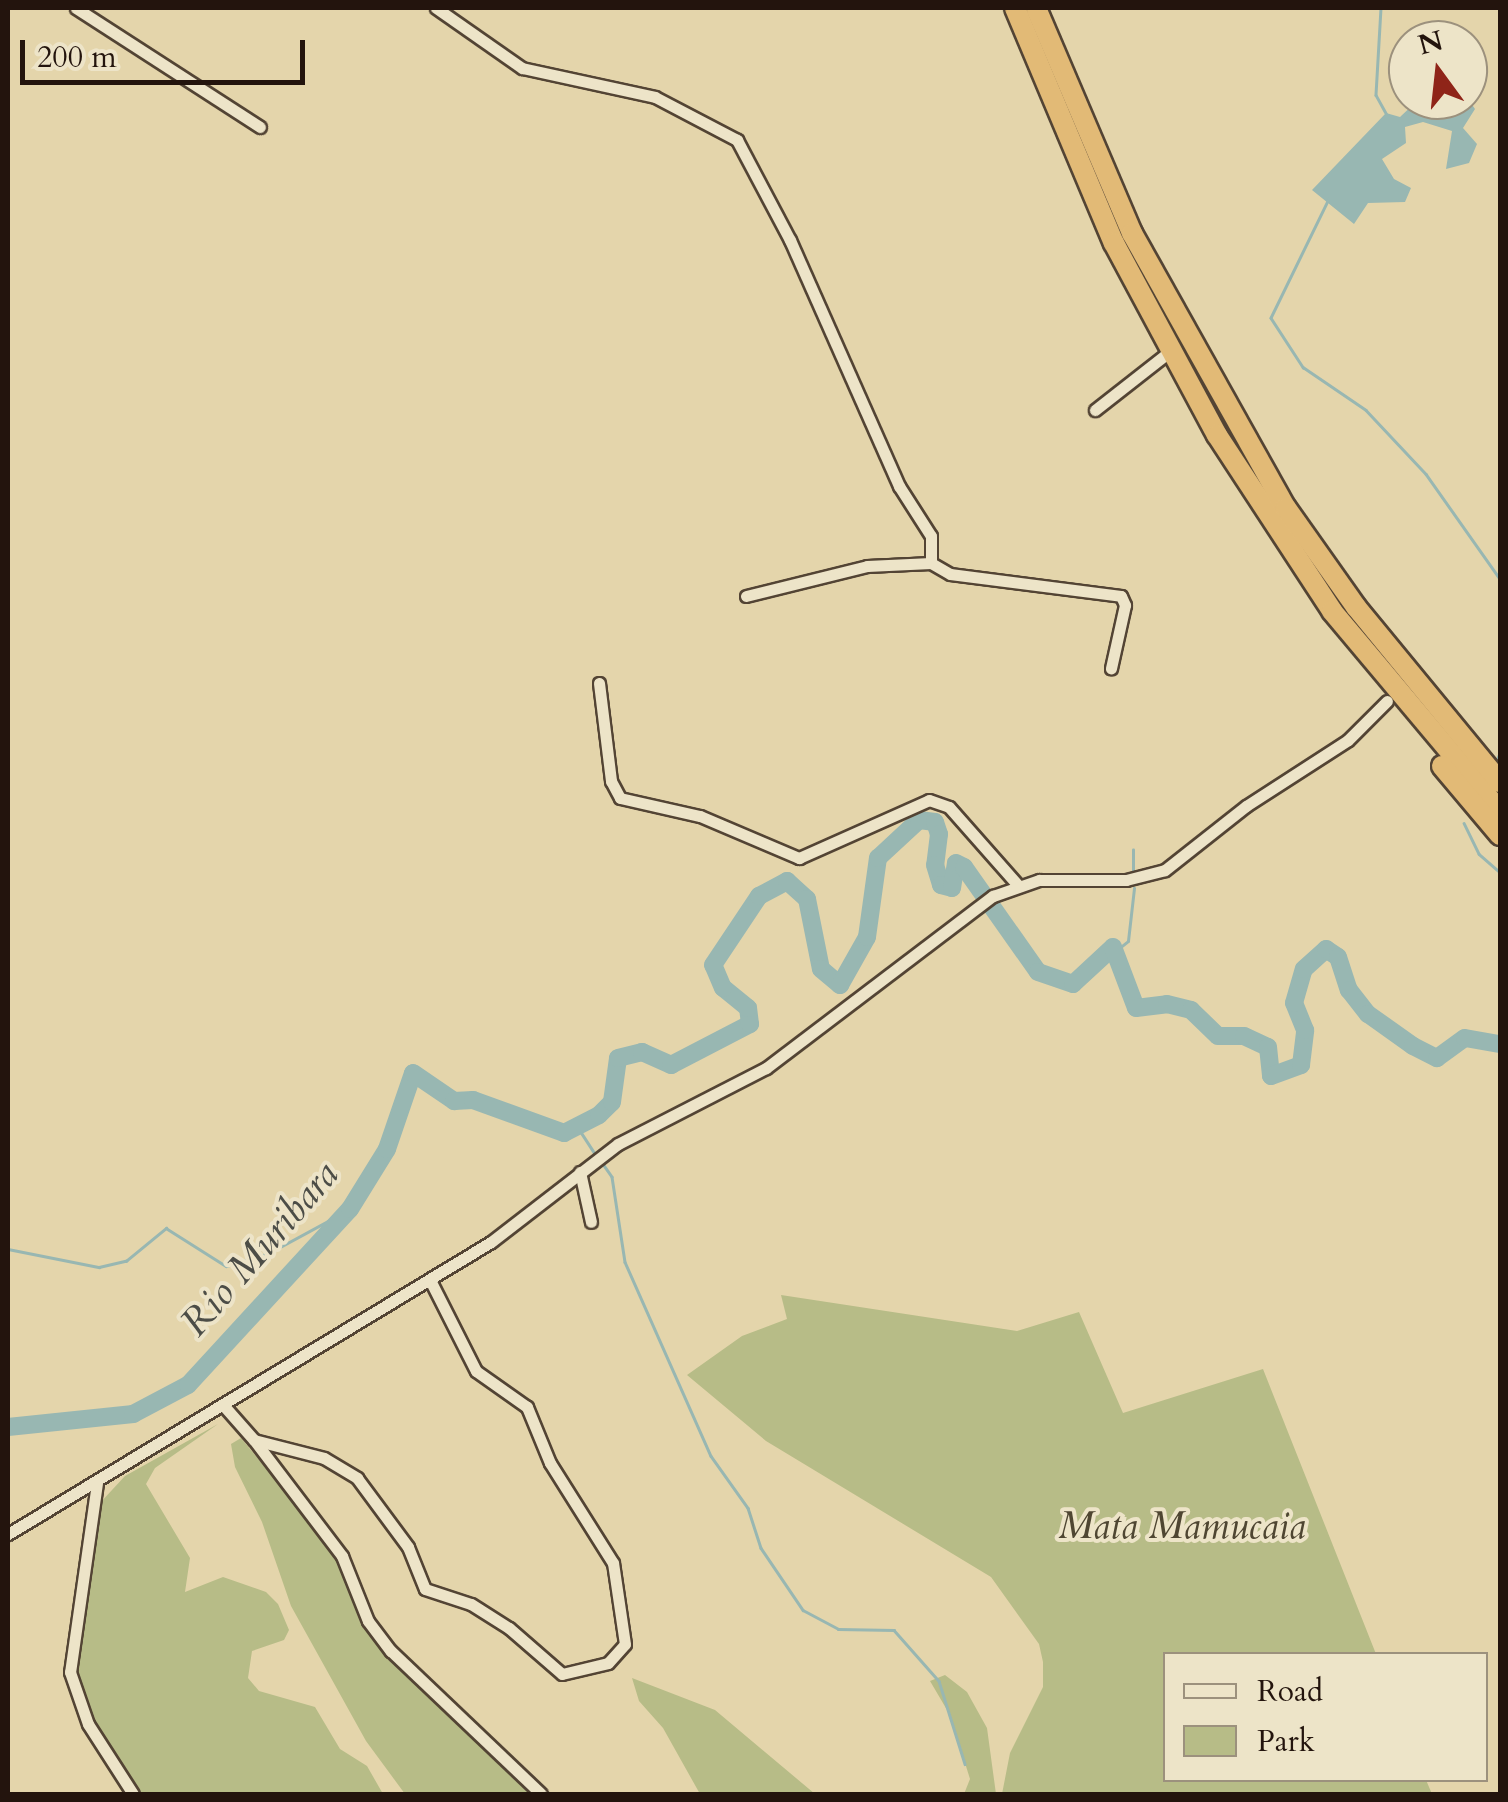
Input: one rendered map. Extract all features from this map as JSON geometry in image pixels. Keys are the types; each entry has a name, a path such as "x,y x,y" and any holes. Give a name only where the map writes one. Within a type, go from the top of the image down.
{"highway":[{"path":"1015,8 1114,243 1217,436 1332,611 1500,812"},
{"path":"1036,8 1132,232 1286,508 1356,607 1500,782"},
{"path":"1217,436 1252,511 1387,700 1500,835"}],"street":[{"path":"76,8 260,127"},
{"path":"436,8 522,68 655,97 737,140 790,240 899,486 931,536 931,564"},
{"path":"1095,410 1169,352"},
{"path":"746,596 866,566 931,564 950,574 1121,596 1110,668"},
{"path":"599,683 611,781 620,798 700,816 799,858 930,800 949,807 1017,884"},
{"path":"8,1534 97,1484 491,1242 599,1158 766,1068 993,896 1017,884 1155,875 1348,740 1387,700"},
{"path":"580,1172 591,1222"},
{"path":"254,1440 324,1458 357,1478 408,1548 425,1589 471,1604 509,1628 562,1674 608,1663 625,1644 613,1563 550,1463 527,1406 476,1371 430,1280"},
{"path":"224,1406 342,1556 368,1621 391,1651 540,1794"},
{"path":"97,1484 70,1672 88,1724 133,1794"}],"green space":[{"name":"Mata Mamucaia","path":"781,1295 1017,1331 1079,1312 1123,1413 1263,1369 1375,1652 1163,1652 1163,1782 1427,1782 1432,1794 1002,1794 1010,1753 1043,1687 1043,1662 1039,1644 991,1577 766,1441 687,1375 742,1336 787,1319"},
{"path":"218,1424 155,1468 146,1484 190,1558 185,1592 223,1577 266,1592 278,1604 289,1630 284,1640 252,1651 248,1678 259,1691 315,1707 340,1749 367,1766 383,1794 138,1794 89,1714 75,1664 99,1504 125,1476"},
{"path":"241,1438 337,1555 355,1596 398,1653 535,1794 405,1794 366,1741 291,1606 262,1522 235,1467 231,1444"},
{"path":"945,1675 967,1692 987,1728 996,1794 964,1794 970,1779 950,1715 930,1681"},
{"path":"632,1678 715,1710 815,1794 700,1794 663,1728 639,1701"}],"water":[{"path":"1386,113 1388,120 1468,120 1463,128 1477,144 1469,163 1446,169 1452,131 1423,122 1405,127 1406,143 1382,159 1394,179 1411,188 1405,202 1368,203 1354,224 1312,190"}],"waterway":[{"path":"1381,8 1376,95 1386,113"},
{"path":"1329,199 1271,318 1303,367 1366,410 1426,474 1500,579"},
{"path":"1116,223 1130,252"},
{"path":"1335,598 1346,612"},
{"path":"1496,762 1500,752"},
{"name":"Rio Muribara","path":"8,1427 133,1414 188,1385 350,1209 387,1149 413,1073 454,1101 473,1100 564,1133 599,1115 612,1102 618,1058 642,1052 671,1065 750,1024 748,1008 723,988 713,965 759,896 787,881 807,899 821,969 840,985 867,937 878,858 919,820 935,822 939,834 935,865 941,885 952,888 956,863 964,867 1038,972 1073,984 1113,947 1136,1008 1167,1004 1191,1010 1218,1036 1244,1036 1268,1047 1271,1076 1301,1065 1305,1030 1294,1003 1304,969 1326,949 1338,957 1349,990 1368,1014 1413,1046 1437,1058 1465,1038 1500,1044"},
{"path":"1464,823 1479,854 1500,872"},
{"path":"1133,850 1133,871"},
{"path":"1117,950 1128,941 1134,888"},
{"path":"577,1126 596,1155"},
{"path":"601,1161 612,1177 625,1262 711,1456 748,1508 761,1548 803,1610 838,1629 894,1630 939,1681 965,1764"},
{"path":"8,1249 99,1267 126,1261 166,1228 226,1266 269,1253 350,1209"}]}
